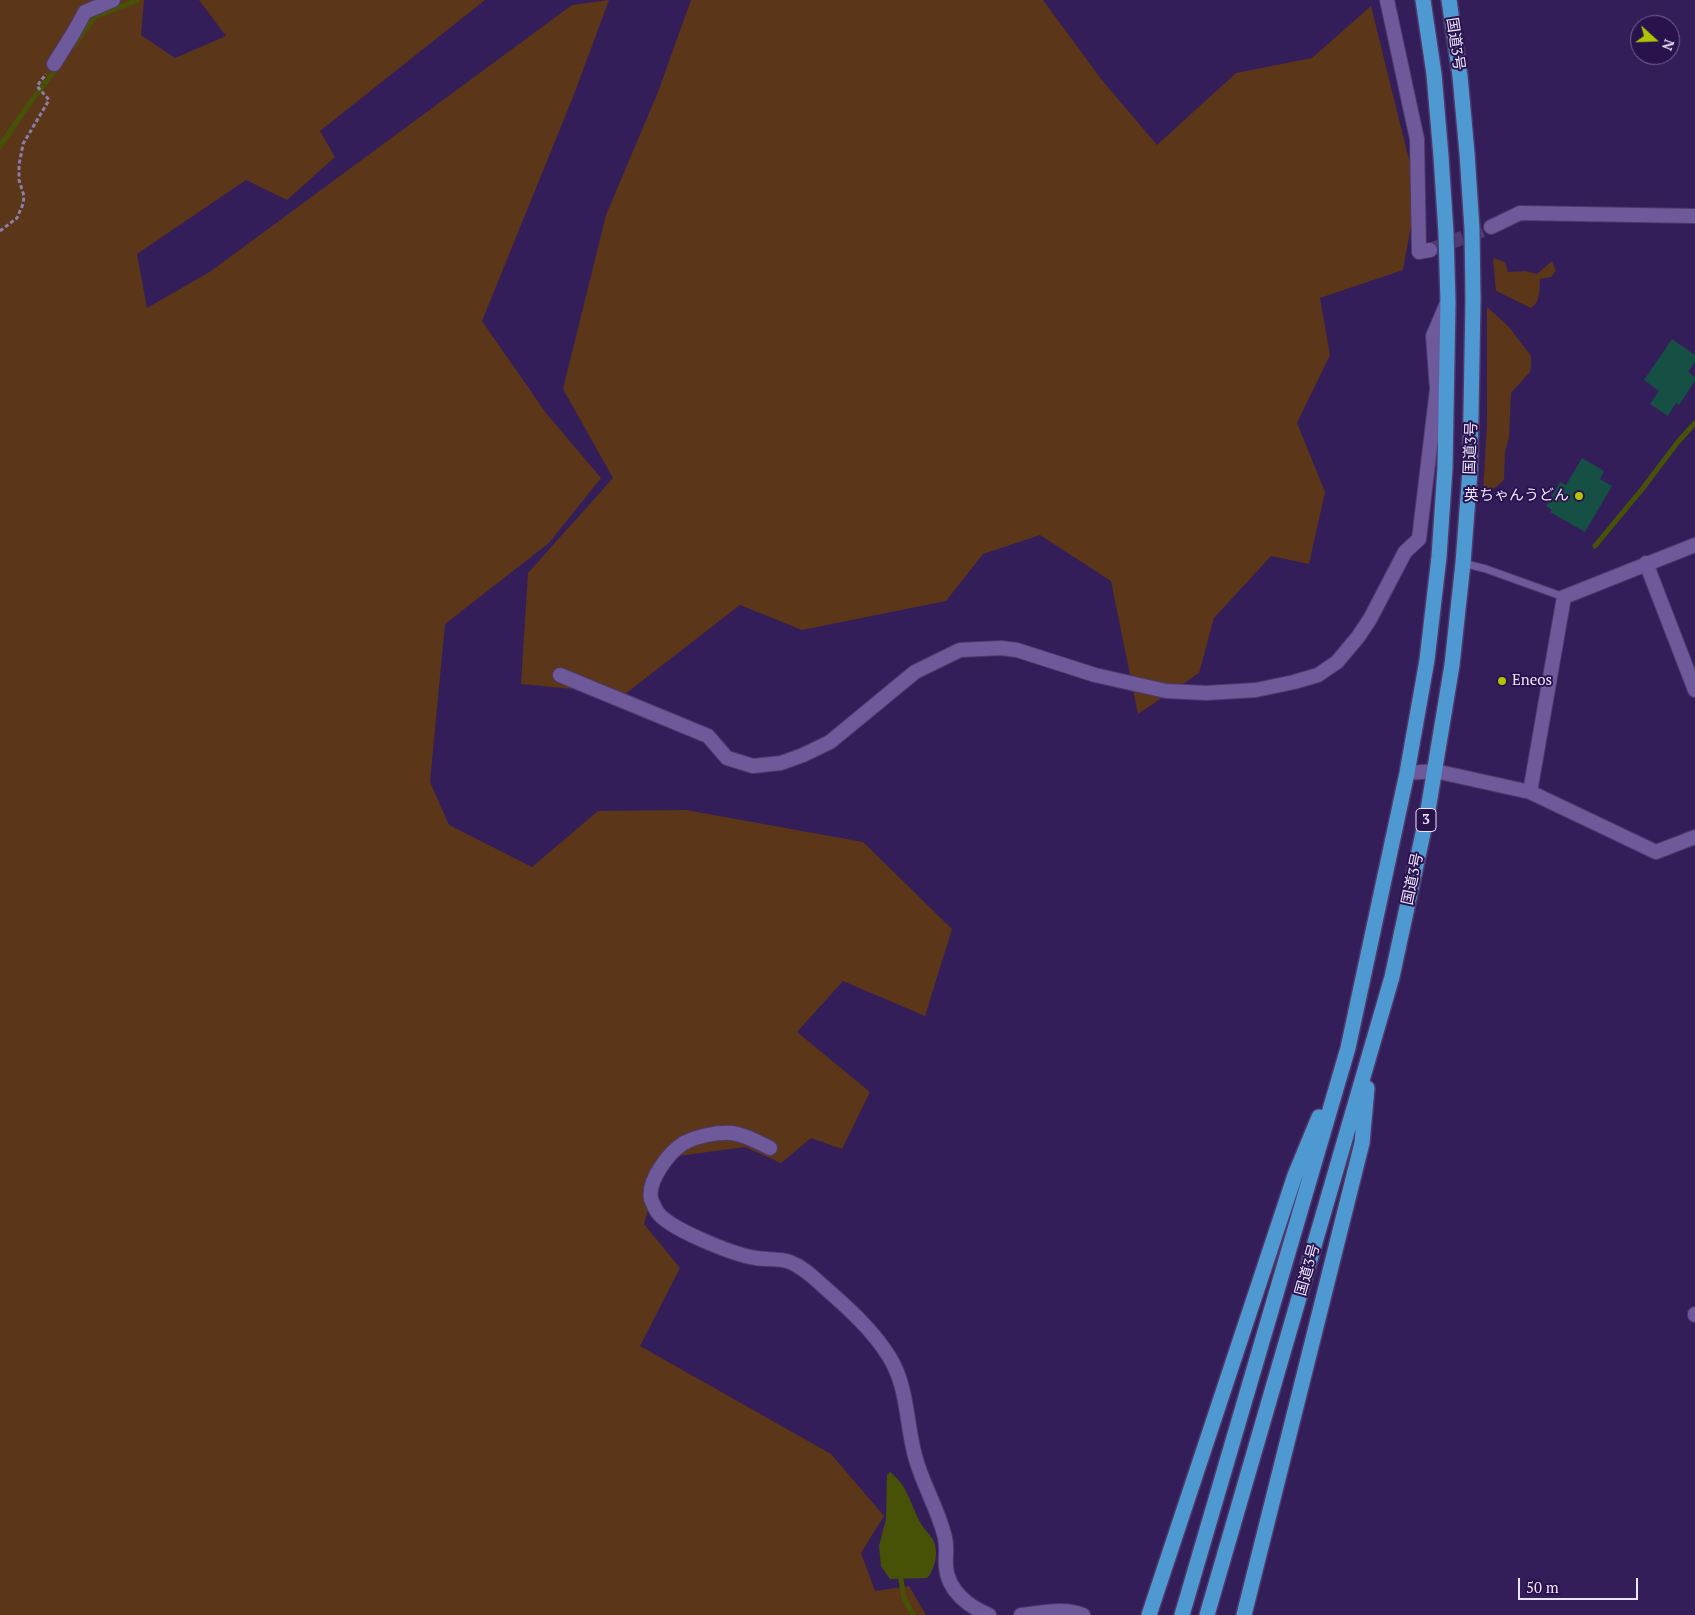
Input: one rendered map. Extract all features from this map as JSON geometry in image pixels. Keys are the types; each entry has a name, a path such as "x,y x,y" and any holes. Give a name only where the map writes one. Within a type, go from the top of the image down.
{"highway":[{"name":"国道3号","path":"1182,1615 1348,1048 1407,773 1427,660 1439,558 1445,468 1448,302 1441,156 1434,74 1423,0"},
{"name":"国道3号","path":"1207,1615 1311,1262 1392,977 1428,810 1452,665 1463,563 1470,471 1474,299 1467,153 1460,76 1449,0"},
{"path":"1149,1615 1295,1176 1348,1048"},
{"path":"1244,1615 1362,1143 1370,1051"}],"street":[{"path":"54,64 85,12 113,0"},
{"path":"1387,0 1417,139 1419,252 1430,250"},
{"path":"1491,227 1520,213 1695,216"},
{"path":"560,675 708,736 727,758 753,766 780,763 804,755 830,742 914,672 960,650 1001,648 1017,650 1095,676 1166,691 1206,693 1256,690 1318,675 1337,662 1358,637 1370,619 1405,552 1419,539 1437,388 1433,336 1448,302"},
{"path":"1530,792 1564,597 1695,545"},
{"path":"1646,564 1695,690"},
{"path":"1407,773 1434,771 1530,792 1656,852 1695,837"},
{"path":"770,1148 746,1136 731,1133 716,1134 685,1143 673,1152 658,1170 652,1186 651,1198 657,1212 667,1222 680,1230 735,1252 756,1258 772,1258 789,1262 806,1272 866,1325 891,1358 899,1375 905,1399 910,1439 916,1459 938,1511 946,1539 946,1569 951,1584 969,1604 989,1615"},
{"path":"1020,1615 1060,1610 1083,1615"}],"lane":[{"path":"1463,563 1564,597"}],"path":[{"path":"0,231 17,218 23,204 24,196 18,180 23,144 49,100 40,89"}],"shaded area":[{"path":"0,0 144,0 141,35 175,58 226,36 199,0 485,0 320,131 335,157 287,200 246,180 137,254 147,308 211,271 572,5 609,0 573,97 482,321 546,413 601,478 549,543 445,624 430,782 449,825 532,867 598,811 686,810 863,842 952,929 925,1016 843,981 797,1032 870,1092 842,1149 811,1138 781,1163 745,1147 663,1158 644,1224 680,1268 640,1346 831,1454 884,1516 861,1553 875,1591 909,1586 926,1615 0,1615"},
{"path":"691,0 1043,0 1101,79 1157,145 1236,73 1312,58 1371,6 1417,192 1403,270 1320,298 1330,355 1297,423 1325,492 1309,564 1271,556 1214,618 1199,673 1138,714 1111,581 1040,535 983,554 946,601 802,630 740,605 625,694 521,684 528,573 613,478 563,389 606,215 658,92"},
{"path":"1493,258 1505,262 1508,272 1525,271 1537,274 1552,261 1556,271 1551,277 1540,279 1538,299 1531,308 1496,291"},
{"path":"1487,307 1509,327 1531,356 1531,365 1530,372 1511,393 1509,438 1505,452 1504,480 1496,487 1483,493 1487,423"},
{"path":"890,1472 905,1489 920,1522 934,1542 936,1549 935,1563 927,1578 890,1579 881,1566 879,1546 886,1519 887,1475"}],"building":[{"path":"1672,339 1695,355 1695,362 1688,372 1695,377 1695,381 1679,405 1676,403 1668,416 1650,404 1659,391 1644,380"},
{"name":"英ちゃんうどん","path":"1582,458 1604,471 1600,479 1612,486 1585,532 1550,512 1552,510 1546,506 1560,482 1566,485"}],"waterway":[{"path":"73,46 95,17 138,0"},
{"path":"0,146 59,65"},
{"path":"1595,546 1695,423"},
{"path":"900,1574 904,1598 913,1615"}],"tunnel":[{"path":"1430,250 1491,227"}],"place":[{"name":"英ちゃんうどん","path":"1579,496"},
{"name":"Eneos","path":"1502,681"}]}
